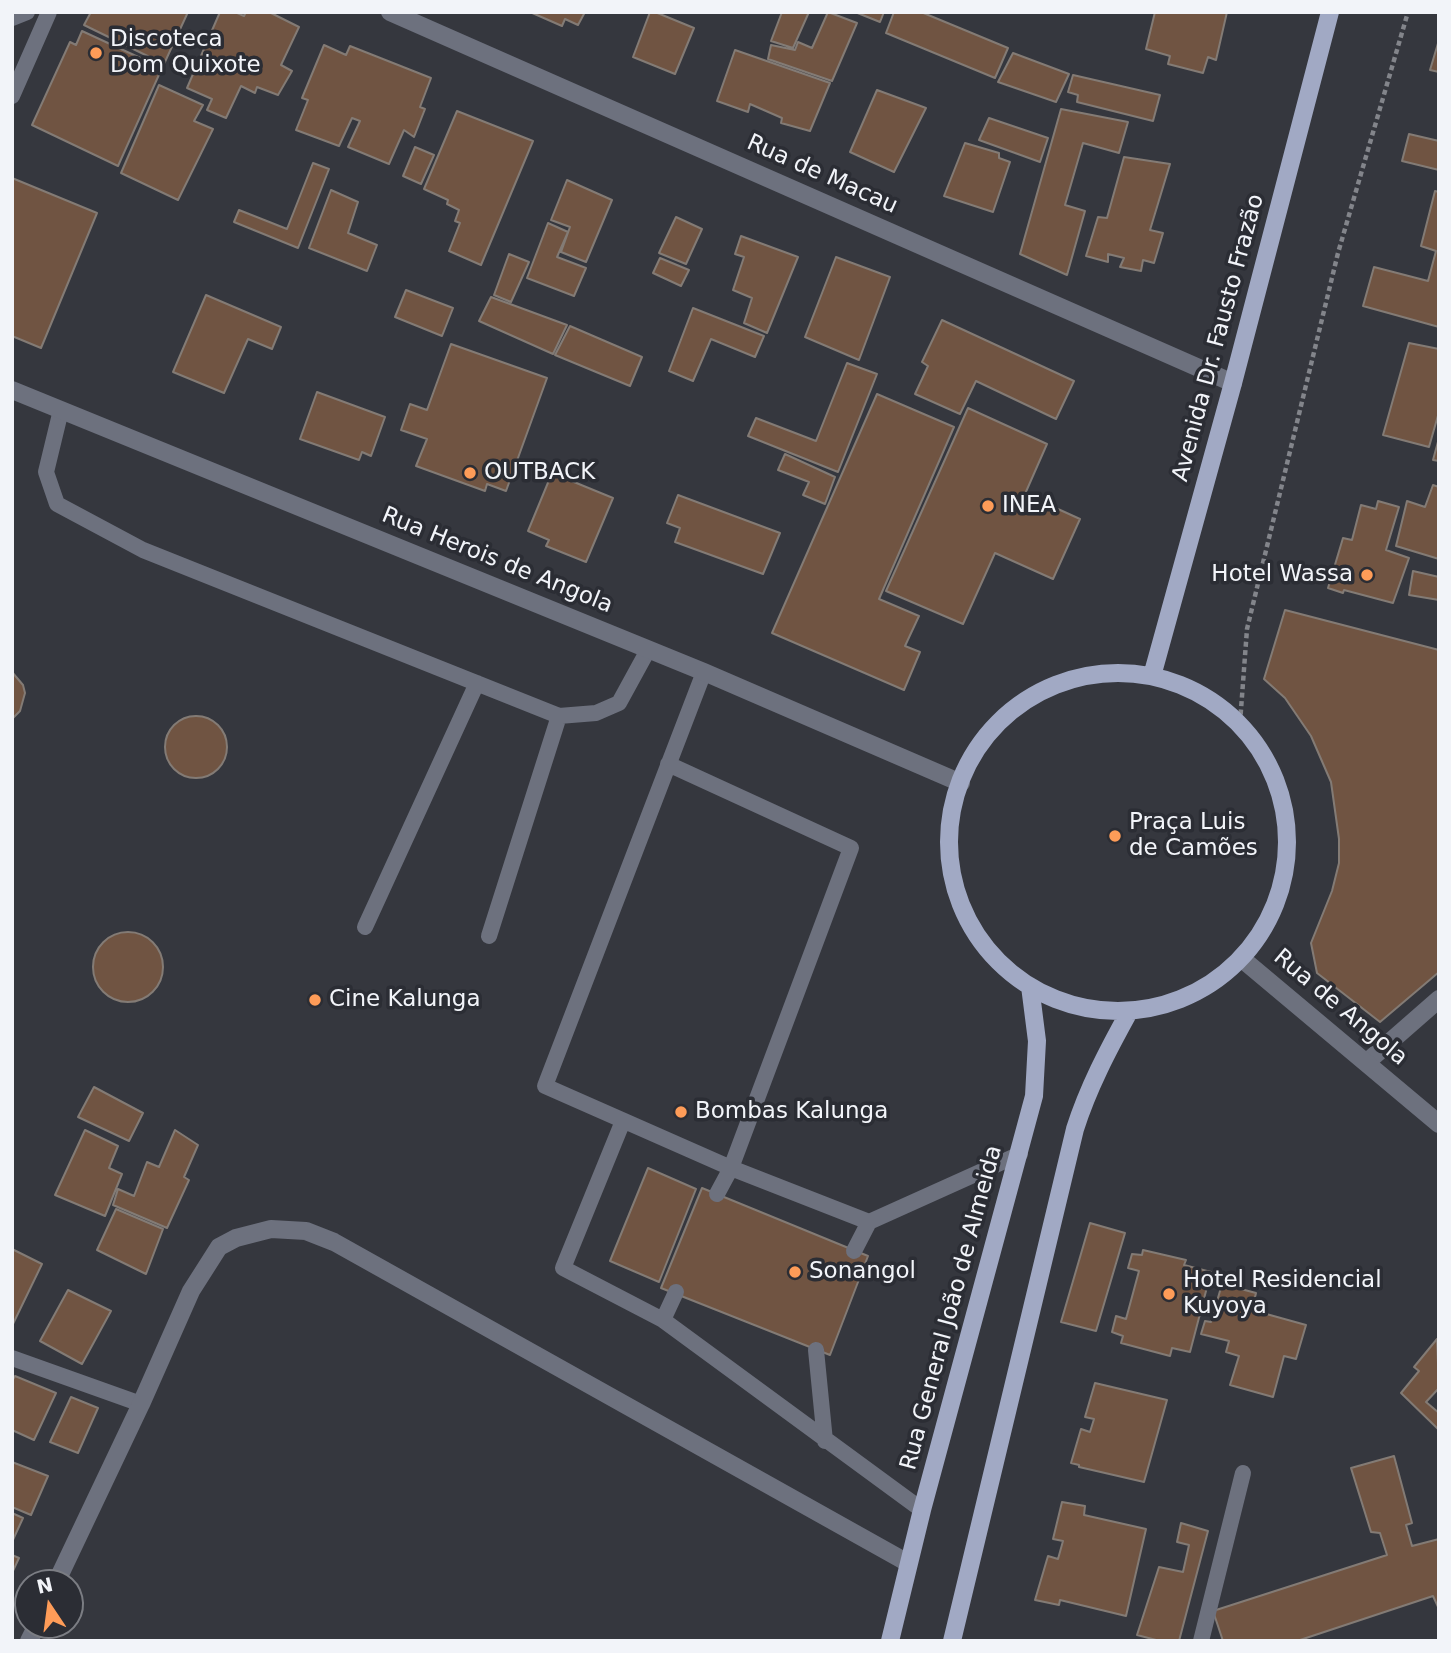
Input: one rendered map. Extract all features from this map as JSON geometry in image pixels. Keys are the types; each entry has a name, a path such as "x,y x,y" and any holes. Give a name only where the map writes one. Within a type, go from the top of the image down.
{"main road":[{"name":"Avenida Dr. Fausto Frazão","path":"1152,676 1233,383 1330,12"},
{"path":"1109,673 1152,676 1199,692 1240,723 1269,763 1285,811 1287,861 1274,909 1241,958 1219,977 1193,993 1159,1006 1129,1012 1075,1005 1030,986 997,960 971,925 954,886 948,844 953,801 969,761 995,726 1027,699 1066,680 1109,673"},
{"name":"Rua General João de Almeida","path":"890,1641 922,1510 1034,1096 1037,1066 1036,1022 1030,986"},
{"path":"957,1640 1075,1129 1082,1105 1129,1012"}],"street":[{"name":"Rua de Macau","path":"390,12 1233,383"},
{"name":"Rua Herois de Angola","path":"12,390 704,672 961,783"},
{"name":"Rua de Angola","path":"1241,958 1439,1124"},
{"path":"1367,1062 1439,999"},
{"path":"63,1569 191,1291 219,1247 236,1238 271,1229 306,1231 334,1242 908,1563"}],"lane":[{"path":"12,18 27,12"},
{"path":"12,96 49,12"},
{"path":"61,410 47,472 57,504 143,550 559,716 596,713 619,703 648,650"},
{"path":"704,672 545,1086 731,1168 869,1222"},
{"path":"365,927 477,683"},
{"path":"489,936 559,716"},
{"path":"668,764 851,848 731,1168 717,1194"},
{"path":"623,1121 563,1268 663,1320 922,1510"},
{"path":"854,1251 869,1222 1020,1154"},
{"path":"663,1320 676,1292"},
{"path":"816,1350 825,1441"},
{"path":"12,1357 141,1404"},
{"path":"1201,1641 1243,1473"}],"path":[{"path":"1240,723 1247,629 1338,253 1408,12"}],"building":[{"path":"91,12 188,12 164,64 84,25"},
{"path":"220,12 235,12 244,16 246,12 269,12 299,27 281,65 292,71 278,95 257,87 255,93 241,86 226,118 207,110 212,99 187,88"},
{"path":"530,12 585,12 578,25 565,19 562,26"},
{"path":"650,12 694,28 675,74 633,57"},
{"path":"782,12 809,12 793,48 771,41"},
{"path":"828,12 857,23 832,81 768,59 771,45 795,50 798,42 812,48"},
{"path":"855,12 884,12 880,22"},
{"path":"894,12 921,12 1008,48 995,78 886,33"},
{"path":"1155,12 1227,12 1216,60 1208,57 1203,73 1168,64 1170,56 1146,49"},
{"path":"82,31 162,68 118,166 32,125 70,42 76,45"},
{"path":"1439,40 1439,72 1430,70"},
{"path":"324,45 346,55 350,46 431,78 420,107 425,109 414,137 404,130 389,164 348,147 360,121 352,118 339,146 296,130 308,100 302,98"},
{"path":"735,50 830,83 810,131 781,123 782,118 750,104 748,112 717,101"},
{"path":"1013,53 1069,74 1056,102 998,82"},
{"path":"1073,75 1160,95 1153,121 1077,102 1078,95 1068,92"},
{"path":"159,85 203,105 194,121 213,129 178,200 121,173"},
{"path":"877,90 926,108 894,172 850,152"},
{"path":"1061,109 1128,122 1119,153 1083,143 1065,205 1085,211 1067,275 1020,254"},
{"path":"457,111 533,141 481,265 449,251 460,223 455,221 459,210 447,204 448,200 424,189"},
{"path":"989,118 1048,138 1040,162 979,140"},
{"path":"1409,134 1439,141 1439,170 1402,161"},
{"path":"965,143 999,153 999,158 1010,162 993,212 944,196"},
{"path":"415,147 434,155 421,184 403,176"},
{"path":"1124,157 1170,164 1150,230 1163,233 1154,263 1143,260 1141,271 1120,267 1124,258 1108,254 1108,262 1086,256 1098,217 1107,218"},
{"path":"313,163 329,169 298,248 234,222 239,210 287,229"},
{"path":"12,178 97,213 41,348 12,336"},
{"path":"567,180 612,200 586,262 561,252 570,227 551,220"},
{"path":"331,190 358,202 348,233 377,245 367,271 309,248"},
{"path":"1435,191 1439,192 1439,327 1363,306 1374,267 1428,281 1436,251 1421,246"},
{"path":"676,217 702,229 686,264 659,253"},
{"path":"548,223 568,232 557,257 586,268 574,296 527,278"},
{"path":"741,236 798,257 767,333 744,323 752,298 733,290 744,257 735,254"},
{"path":"509,254 529,262 511,302 494,295"},
{"path":"836,257 890,277 859,360 805,337"},
{"path":"660,258 689,270 681,286 653,273"},
{"path":"406,290 453,308 442,336 395,317"},
{"path":"206,295 281,327 272,349 248,339 224,393 173,372"},
{"path":"491,297 567,325 553,354 479,321"},
{"path":"693,308 764,336 755,357 711,339 693,381 669,371"},
{"path":"942,320 1074,381 1056,419 976,381 960,414 915,394 928,366 922,362"},
{"path":"570,326 642,357 630,386 555,355"},
{"path":"1409,343 1439,349 1439,412 1429,447 1383,435"},
{"path":"451,344 547,378 506,491 487,484 485,491 416,466 427,439 401,430 410,404 427,410"},
{"path":"847,363 877,374 838,472 748,436 756,418 816,441"},
{"path":"317,392 385,417 371,456 362,452 359,460 300,439"},
{"path":"877,394 954,427 879,599 919,616 905,646 920,652 904,690 772,633"},
{"name":"INEA","path":"968,408 1047,444 1025,494 1080,519 1053,579 995,553 963,624 886,591"},
{"path":"1439,438 1439,461 1433,460"},
{"path":"785,454 835,477 825,504 803,495 809,482 778,470"},
{"path":"552,473 613,498 586,562 546,546 549,540 528,531"},
{"path":"1433,485 1439,487 1439,559 1396,546 1407,501 1425,507"},
{"path":"678,495 780,533 763,574 675,542 680,528 667,523"},
{"path":"1378,501 1399,507 1386,550 1409,558 1393,603 1328,588 1343,538 1352,540 1361,505 1376,509"},
{"path":"1413,571 1439,577 1439,600 1409,595"},
{"path":"1285,610 1439,650 1439,972 1380,1022 1317,973 1311,943 1332,891 1339,863 1339,839 1331,782 1311,736 1285,698 1264,679"},
{"path":"12,672 23,685 25,693 20,711 12,719"},
{"path":"196,716 218,725 227,747 218,769 196,778 174,769 165,747 174,725"},
{"path":"128,932 147,938 157,948 163,967 157,986 147,996 128,1002 109,996 99,986 93,967 99,948 109,938"},
{"path":"94,1087 143,1113 129,1141 78,1117"},
{"path":"85,1130 118,1146 109,1168 122,1174 105,1216 55,1195"},
{"path":"175,1130 198,1145 184,1177 189,1180 167,1228 113,1205 118,1189 134,1196 147,1162 159,1167"},
{"path":"648,1168 696,1189 659,1282 610,1261"},
{"path":"702,1188 868,1256 830,1355 661,1288"},
{"path":"116,1209 163,1229 146,1274 97,1250"},
{"name":"Hotel Residencial Kuyoya","path":"1090,1223 1125,1233 1096,1331 1061,1322"},
{"path":"12,1249 42,1264 12,1326"},
{"name":"Hotel Residencial Kuyoya","path":"1143,1250 1186,1260 1184,1265 1211,1272 1190,1352 1172,1348 1170,1356 1121,1343 1123,1336 1112,1332 1116,1316 1126,1319 1139,1271 1128,1268 1132,1254 1142,1255"},
{"name":"Hotel Residencial Kuyoya","path":"1222,1284 1256,1293 1252,1310 1306,1325 1296,1359 1284,1356 1273,1397 1230,1385 1239,1356 1226,1352 1229,1341 1201,1334 1205,1321 1211,1322"},
{"path":"68,1290 111,1311 82,1364 40,1341"},
{"path":"1437,1339 1439,1388 1426,1402 1439,1413 1439,1430 1401,1393 1419,1371 1414,1367"},
{"path":"15,1376 56,1393 34,1440 12,1430 12,1381"},
{"path":"1095,1383 1167,1400 1144,1482 1071,1463 1081,1429 1090,1432 1094,1419 1085,1417"},
{"path":"71,1397 98,1408 78,1453 50,1442"},
{"path":"1394,1456 1412,1523 1406,1525 1412,1546 1439,1539 1439,1609 1433,1596 1297,1641 1223,1641 1213,1611 1387,1555 1380,1533 1371,1532 1351,1468"},
{"path":"12,1462 48,1476 31,1515 12,1507"},
{"path":"1062,1502 1085,1506 1084,1515 1146,1529 1126,1616 1060,1600 1059,1605 1035,1600 1048,1556 1058,1559 1063,1541 1053,1539"},
{"path":"12,1513 23,1518 12,1542"},
{"path":"1181,1523 1208,1531 1179,1641 1160,1641 1137,1635 1159,1567 1183,1572 1189,1545 1177,1542"},
{"path":"12,1555 19,1558 12,1573"}],"place":[{"name":"Discoteca Dom Quixote","path":"96,53"},
{"name":"OUTBACK","path":"470,473"},
{"name":"INEA","path":"988,506"},
{"name":"Hotel Wassa","path":"1367,575"},
{"name":"Praça Luis de Camões","path":"1115,836"},
{"name":"Cine Kalunga","path":"315,1000"},
{"name":"Bombas Kalunga","path":"681,1112"},
{"name":"Sonangol","path":"795,1272"},
{"name":"Hotel Residencial Kuyoya","path":"1169,1294"}]}
